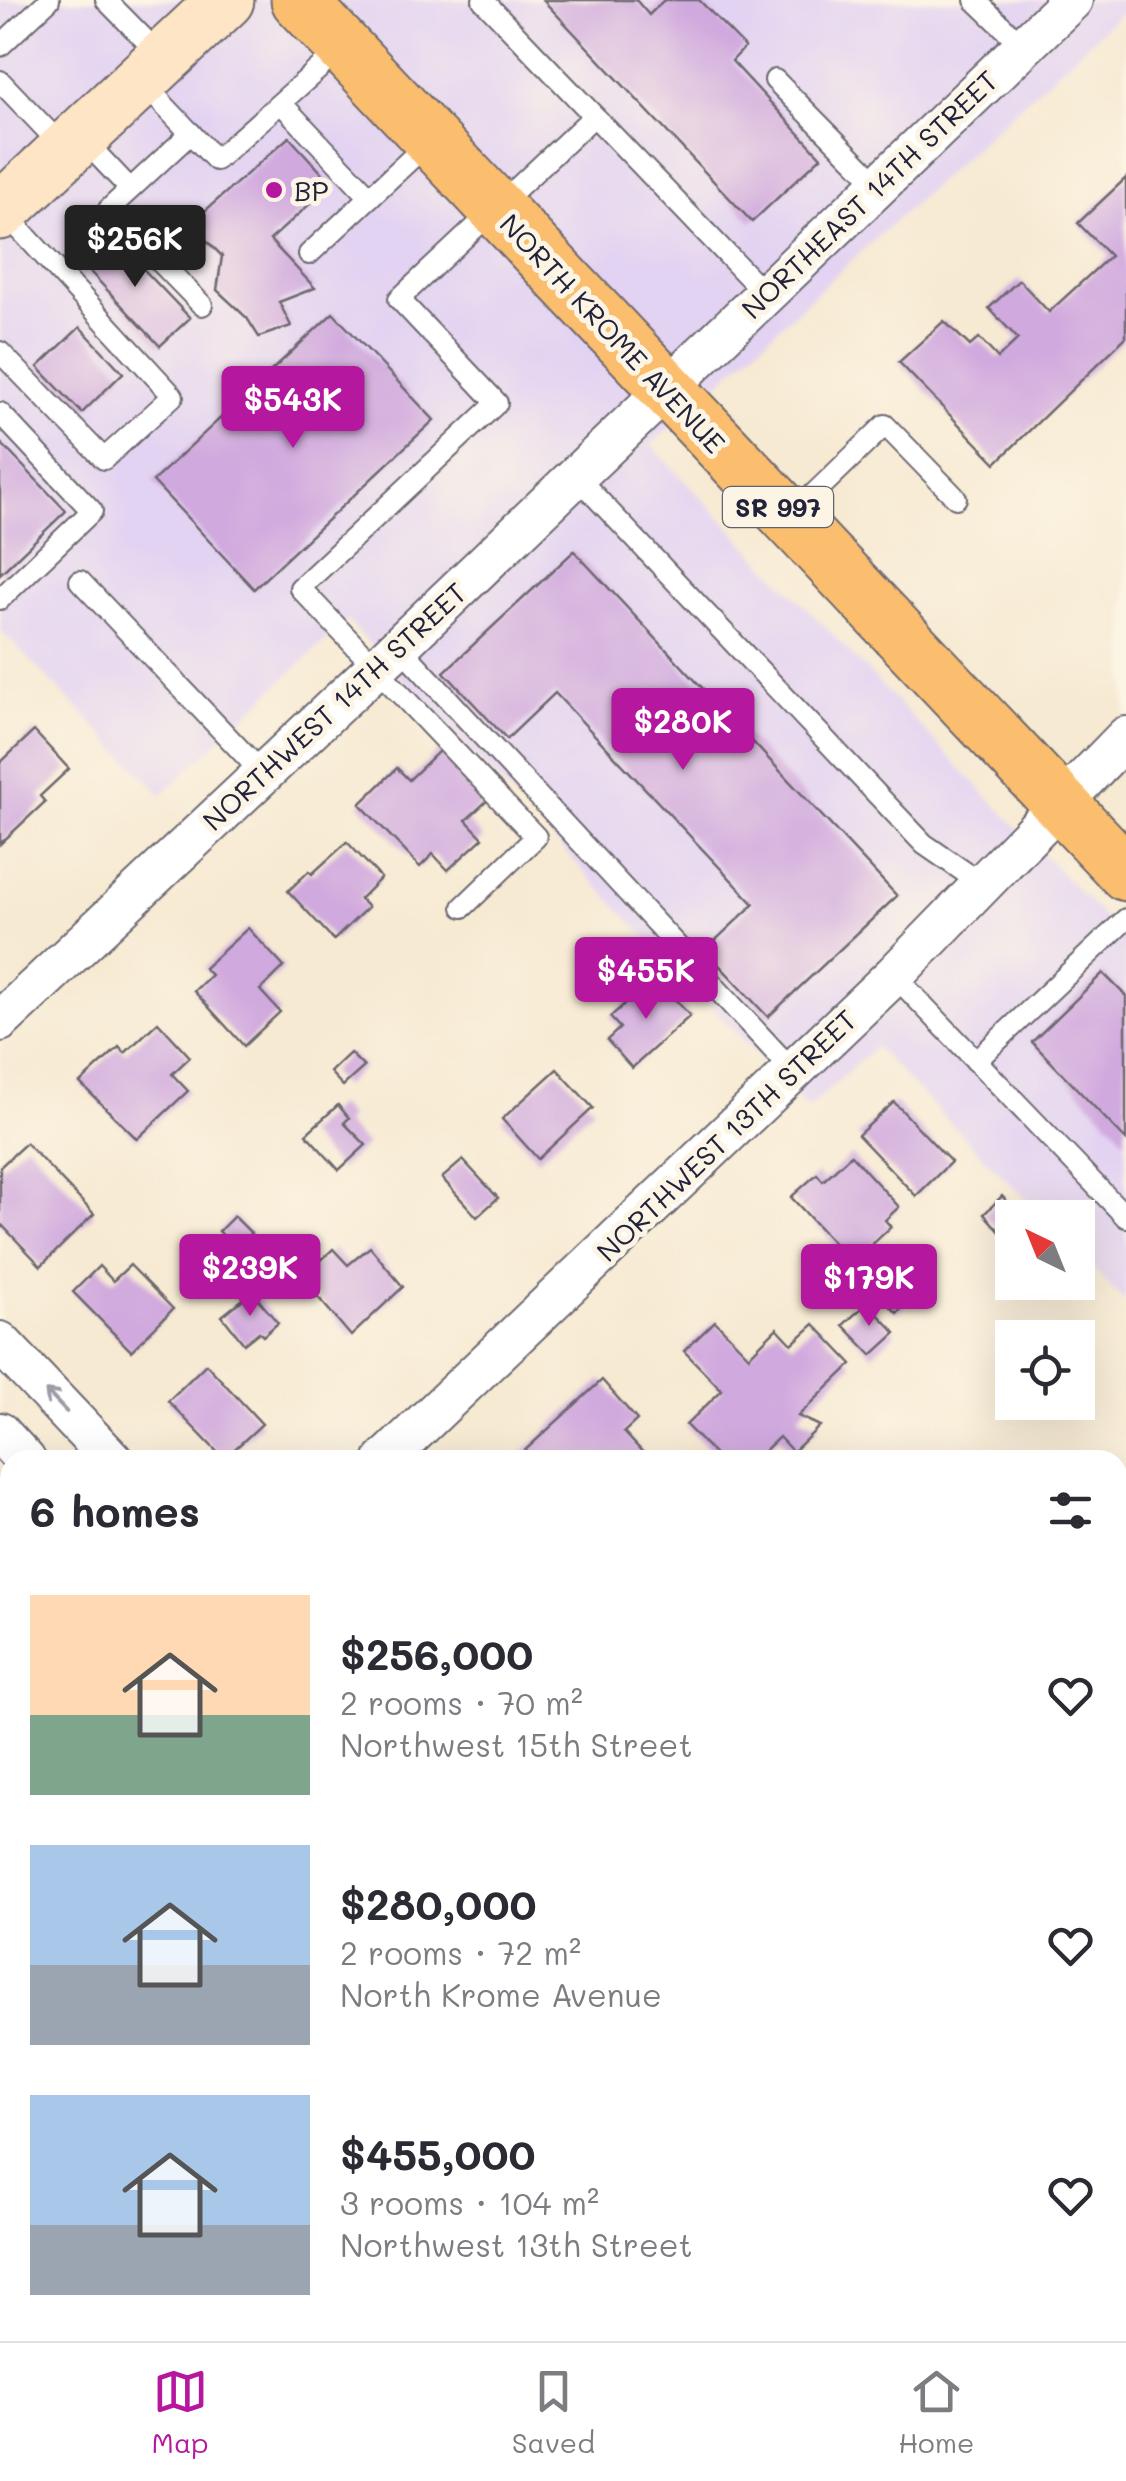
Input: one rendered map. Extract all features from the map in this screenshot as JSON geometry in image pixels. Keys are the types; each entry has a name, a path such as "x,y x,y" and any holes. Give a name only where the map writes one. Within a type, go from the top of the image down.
{"highway":[{"name":"SR 997","path":"299,0 431,140"},
{"name":"NORTH KROME AVENUE","path":"431,140 1126,873"}],"street":[{"path":"1,211 226,0"},
{"name":"NORTHEAST 14TH STREET","path":"666,388 1072,0"},
{"name":"NORTHWEST 14TH STREET","path":"0,1022 388,658 666,388"},
{"name":"NORTHWEST 13TH STREET","path":"395,1450 894,975 1126,737"},
{"path":"0,1342 103,1450"}],"lane":[{"path":"0,46 49,0"},
{"path":"106,0 190,133 216,160 344,47"},
{"path":"483,0 764,293"},
{"path":"975,0 1024,47"},
{"path":"775,80 878,184"},
{"path":"0,81 130,190"},
{"path":"281,102 370,197"},
{"path":"594,116 400,299 496,403 300,588 388,658 794,1070"},
{"path":"190,133 109,210 202,305"},
{"path":"309,254 431,140"},
{"path":"0,352 104,460 173,396 1,211"},
{"path":"0,412 92,511 0,599"},
{"path":"788,518 885,425 956,498"},
{"path":"575,475 924,844 982,884"},
{"path":"80,581 263,774"},
{"path":"388,658 536,837 463,907"},
{"path":"976,1060 1126,919"},
{"path":"894,975 1126,1217"}],"shaded area":[{"path":"0,0 1126,0 1126,8 651,445 1126,941 1126,1302 1095,1270 1095,1200 1026,1200 875,1047 808,1109 347,620 162,794 0,630"}],"building":[{"path":"543,0 636,0 649,15 664,0 699,0 745,47 732,61 821,157 752,222"},
{"path":"289,137 332,184 270,240 315,288 279,302 291,326 259,337 247,318 217,290 222,256 190,224"},
{"path":"1126,178 1126,337 996,463 899,362 944,321 970,346 979,338 998,358 1018,339 989,308 1019,280 1049,312 1110,256 1078,223"},
{"path":"109,233 190,318 160,346 80,261"},
{"path":"333,313 434,420 254,589 153,481"},
{"path":"80,327 123,373 82,413 38,367"},
{"path":"0,442 66,511 0,574"},
{"path":"574,551 897,896 768,1017 705,950 754,904 555,693 507,739 444,672"},
{"path":"34,731 69,769 40,796 45,802 0,844 0,763"},
{"path":"441,749 489,799 466,820 483,838 448,870 433,854 420,867 360,804 397,768 409,780"},
{"path":"347,842 381,878 360,899 368,907 334,940 288,891"},
{"path":"248,928 284,967 260,990 280,1012 244,1046 194,991 211,975 204,968"},
{"path":"1103,973 1126,996 1126,1140 1032,1042"},
{"path":"655,977 690,1016 632,1068 607,1040 620,1028 610,1017"},
{"path":"158,1022 190,1057 172,1074 188,1091 137,1139 80,1083 119,1047 125,1053"},
{"path":"350,1053 364,1067 343,1086 330,1072"},
{"path":"557,1069 593,1108 538,1159 502,1119"},
{"path":"894,1102 951,1162 916,1196 858,1135"},
{"path":"338,1105 349,1118 344,1123 366,1145 339,1170 306,1134"},
{"path":"26,1143 94,1214 41,1266 0,1223 0,1167"},
{"path":"851,1155 899,1207 885,1220 891,1227 852,1263 791,1197 817,1174 823,1181"},
{"path":"463,1160 498,1198 477,1217 442,1178"},
{"path":"995,1203 995,1226 984,1214"},
{"path":"234,1216 251,1233 235,1248 219,1231"},
{"path":"370,1247 403,1287 351,1336 302,1278 333,1249 348,1265"},
{"path":"900,1247 932,1280 897,1313 865,1280"},
{"path":"130,1265 173,1309 131,1351 73,1292 99,1266 113,1281"},
{"path":"252,1292 278,1323 263,1336 259,1332 244,1344 222,1316"},
{"path":"867,1303 896,1333 872,1355 843,1325"},
{"path":"715,1321 749,1356 777,1328 792,1344 814,1324 852,1364 798,1416 820,1426 795,1450 779,1437 765,1450 710,1450 686,1425 722,1390 684,1351"},
{"path":"206,1364 262,1424 234,1450 215,1450 168,1401"},
{"path":"602,1380 637,1420 624,1432 640,1450 525,1450"}],"place":[{"name":"BP","path":"274,190"}]}
